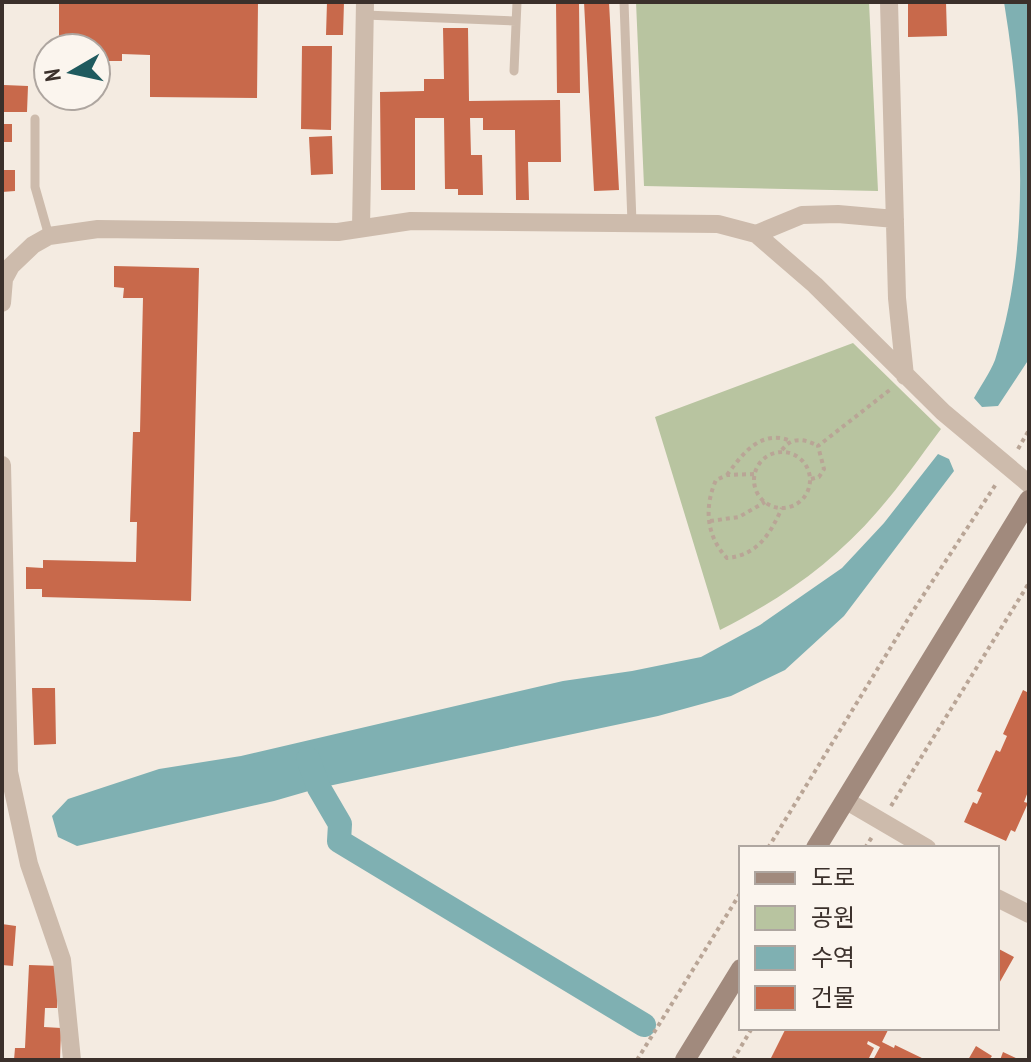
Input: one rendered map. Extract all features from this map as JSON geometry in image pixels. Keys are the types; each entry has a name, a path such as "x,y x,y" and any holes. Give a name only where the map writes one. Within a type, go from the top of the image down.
{"main road":[{"path":"817,846 1029,500"},
{"path":"685,1060 739,972"}],"street":[{"path":"889,2 897,298 905,376"},
{"path":"361,228 365,9"},
{"path":"756,234 802,215 838,214 895,219"},
{"path":"2,303 6,270 23,254 49,236 98,229 338,232 411,221 718,224 756,234 815,285 943,412 1029,484"},
{"path":"2,465 9,772 29,864 62,960 72,1060"},
{"path":"845,800 924,846"},
{"path":"999,899 1029,914"}],"lane":[{"path":"514,71 517,2"},
{"path":"624,2 632,223"},
{"path":"365,9 516,21"},
{"path":"35,119 35,187 49,236"}],"path":[{"path":"818,446 868,409 905,376"},
{"path":"769,846 1002,462 1029,430"},
{"path":"727,475 742,454 756,442 783,438 806,440 818,446 824,469 819,477 811,479"},
{"path":"781,451 791,441"},
{"path":"781,451 796,454 804,461 811,479 804,498 797,504 782,508 765,502 755,490 754,474 767,455 781,451"},
{"path":"754,474 727,475 716,480 708,500 714,545 727,558 743,556 770,534 782,508"},
{"path":"710,521 739,517 765,502"},
{"path":"866,846 1029,583"},
{"path":"637,1060 739,895"},
{"path":"733,1060 751,1030"}],"green space":[{"path":"636,2 869,2 878,191 644,186"},
{"path":"853,343 941,429 902,482 842,548 784,593 720,630 655,417"}],"water":[{"path":"1004,2 1029,2 1029,359 998,406 982,407 974,398 995,360 1007,317 1019,228 1016,91"},
{"path":"938,454 949,459 954,471 844,616 785,670 731,696 658,716 319,788 77,846 58,837 52,816 68,799 159,769 241,756 563,681 701,657 760,625 842,568 884,523"}],"building":[{"path":"59,2 258,2 257,98 150,97 150,55 122,54 122,61 112,61 112,32 59,32"},
{"path":"327,2 344,2 343,35 326,35"},
{"path":"556,2 579,2 580,93 557,93"},
{"path":"584,2 609,2 619,190 594,191"},
{"path":"908,2 946,2 947,36 908,37"},
{"path":"443,28 468,28 469,101 560,100 561,162 528,162 529,200 516,200 515,130 483,130 483,118 470,118 471,155 482,155 483,195 458,195 458,189 445,189 444,118 415,118 415,190 381,190 380,92 424,91 424,79 444,79"},
{"path":"302,46 332,46 331,130 301,129"},
{"path":"4,85 28,86 27,112 3,112"},
{"path":"2,124 12,124 12,142 2,142"},
{"path":"332,136 333,174 311,175 309,137"},
{"path":"2,170 15,170 15,191 2,192"},
{"path":"114,266 199,268 191,601 42,597 42,589 26,589 26,567 43,568 43,560 136,562 137,522 130,522 133,432 140,432 143,298 123,298 124,288 114,287"},
{"path":"32,688 55,688 56,744 34,745"},
{"path":"1023,690 1029,693 1029,789 1024,802 1028,803 1015,832 1011,830 1006,841 964,822 973,802 977,804 982,793 977,791 996,750 1000,752 1007,736 1003,734"},
{"path":"2,924 16,926 13,966 2,965"},
{"path":"999,949 1014,957 999,983"},
{"path":"29,965 59,966 57,1008 45,1008 44,1027 61,1028 60,1060 14,1060 15,1048 25,1048"},
{"path":"785,1030 888,1030 882,1042 926,1060 873,1060 770,1060","holes":["868,1041 880,1047 873,1060 869,1058 874,1048 867,1044"]},
{"path":"976,1046 992,1056 989,1060 968,1060"},
{"path":"1003,1052 1020,1060 1000,1060"}],"waterway":[{"path":"308,759 319,788 340,824 339,841 644,1025"}]}
